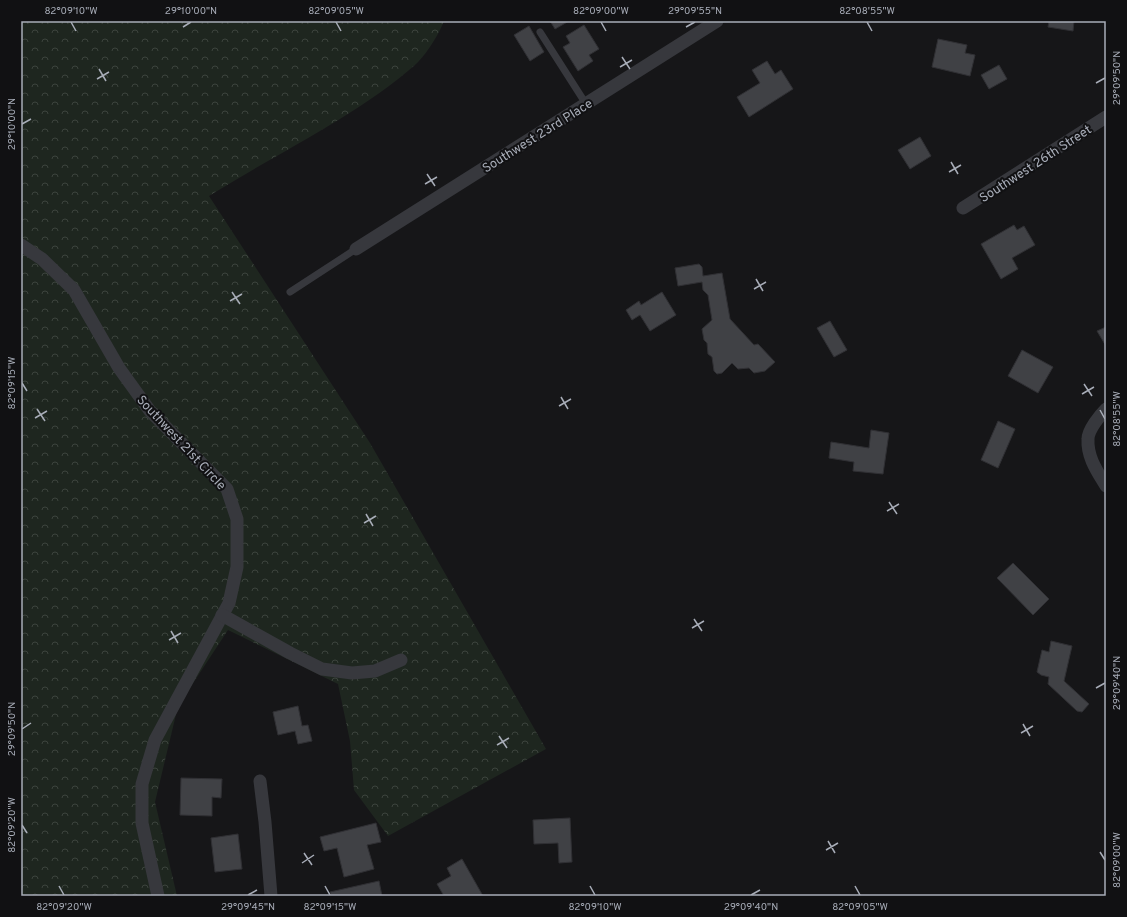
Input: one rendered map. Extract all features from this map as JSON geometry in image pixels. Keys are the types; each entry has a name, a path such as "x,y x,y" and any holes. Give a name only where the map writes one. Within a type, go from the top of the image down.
{"street":[{"name":"Southwest 23rd Place","path":"356,250 717,21"},
{"name":"Southwest 26th Street","path":"963,208 1106,117"},
{"name":"Southwest 21st Circle","path":"21,245 42,259 74,290 119,368 150,411 227,488 237,519 237,568 229,603 155,740 142,784 142,823 158,896"},
{"path":"1106,409 1098,418 1088,437 1092,462 1106,486"},
{"path":"222,615 322,669 352,674 375,672 401,660"},
{"path":"260,781 271,896"}],"lane":[{"path":"540,32 586,104"},
{"path":"290,292 356,250"}],"green space":[{"path":"21,21 444,21 436,38 424,55 416,64 393,83 368,101 316,134 209,196 370,443 546,749 388,836 354,790 350,741 338,684 228,630 178,706 155,802 177,896 21,896"}],"building":[{"path":"550,21 569,21 555,29"},
{"path":"1049,21 1074,21 1073,31 1048,27"},
{"path":"584,25 599,49 589,55 593,61 578,71 563,47 570,43 566,36"},
{"path":"529,26 544,52 530,61 514,35"},
{"path":"938,39 967,45 965,53 975,55 970,76 932,67"},
{"path":"767,61 775,74 781,70 793,89 749,117 737,97 760,83 752,70"},
{"path":"999,65 1007,79 989,89 981,75"},
{"path":"920,137 931,156 910,169 898,150"},
{"path":"1014,225 1017,230 1024,226 1035,245 1012,258 1018,269 1001,279 981,244"},
{"path":"699,264 702,267 703,276 722,273 730,319 754,345 758,344 775,362 765,371 754,373 749,368 738,369 732,363 722,373 717,374 714,371 712,357 708,354 707,343 704,340 702,329 712,320 708,295 703,290 702,282 678,286 675,268"},
{"path":"662,292 676,315 650,331 640,315 632,320 626,310 639,301 641,305"},
{"path":"830,321 847,350 834,357 817,328"},
{"path":"1106,327 1106,346 1097,331"},
{"path":"1022,350 1053,367 1038,393 1008,376"},
{"path":"998,421 1015,429 998,468 981,460"},
{"path":"871,430 889,433 883,474 853,471 854,462 829,458 831,442 869,448"},
{"path":"1013,563 1049,599 1033,615 997,578"},
{"path":"1051,641 1072,646 1064,681 1089,704 1082,712 1077,711 1048,684 1049,677 1041,675 1037,672 1042,650 1049,652"},
{"path":"298,706 302,726 308,725 312,741 298,744 295,731 278,735 273,712"},
{"path":"181,778 222,779 221,798 212,797 212,816 180,815"},
{"path":"570,818 572,862 559,863 558,843 534,844 533,820"},
{"path":"376,823 381,842 367,845 374,869 344,877 337,848 324,851 320,837"},
{"path":"238,834 242,869 215,872 211,838"},
{"path":"462,859 483,896 444,896 437,884 451,876 447,868"},
{"path":"379,881 382,896 331,896 330,892"}]}
